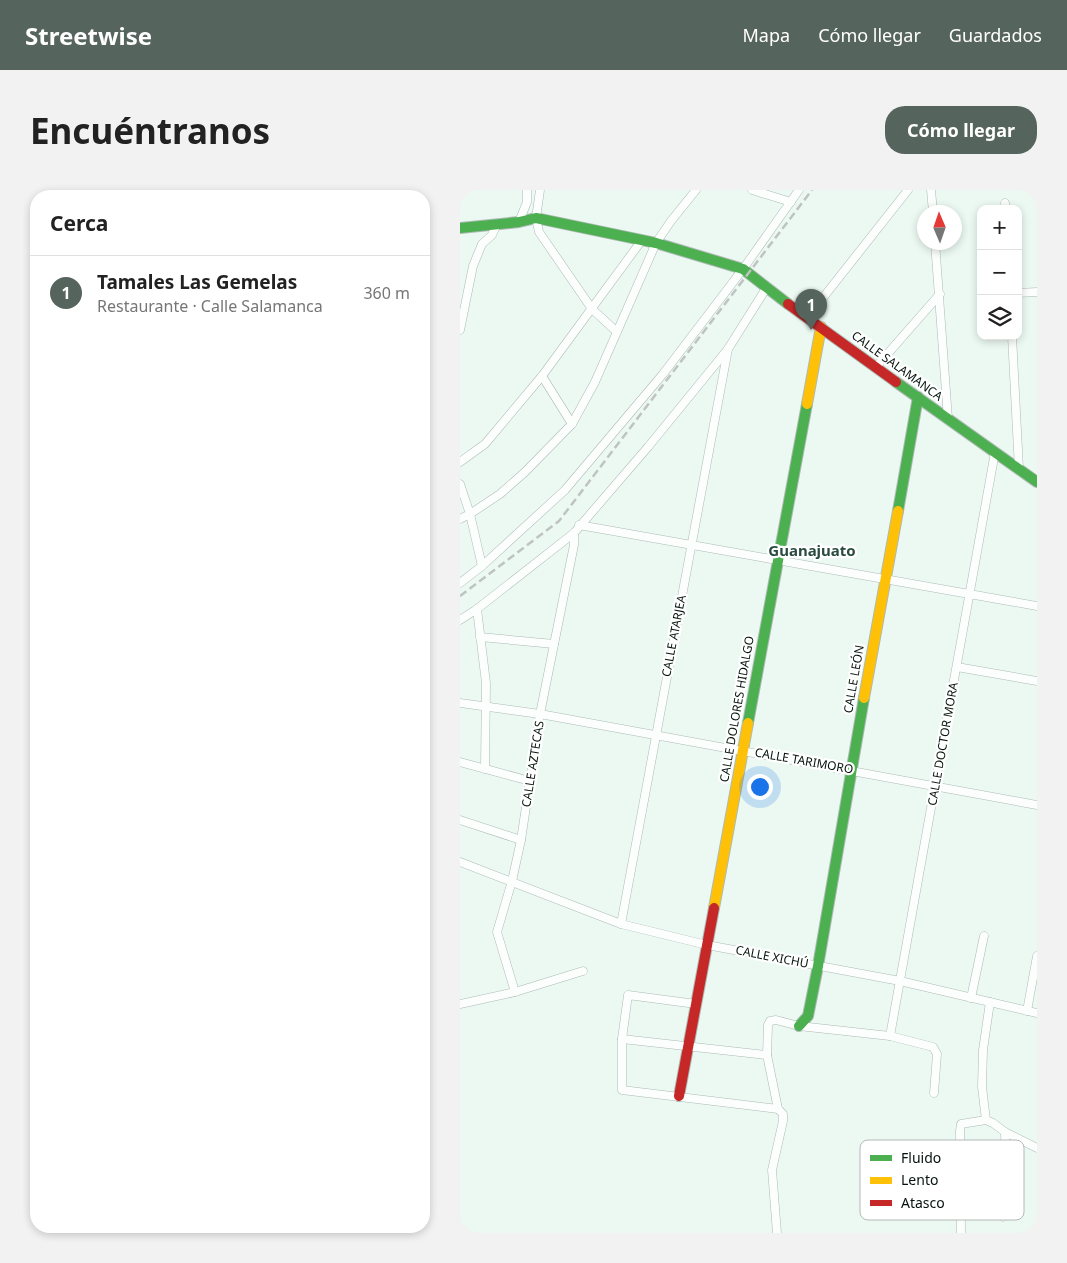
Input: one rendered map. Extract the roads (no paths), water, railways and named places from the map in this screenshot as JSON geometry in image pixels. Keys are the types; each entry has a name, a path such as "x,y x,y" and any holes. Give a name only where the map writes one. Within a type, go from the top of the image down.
{"street":[{"path":"519,222 528,202 527,190"},
{"path":"540,190 536,218 539,232 592,310 617,332"},
{"path":"460,519 500,494 525,472 572,424 595,382 656,243 670,221 696,190"},
{"path":"752,190 791,202"},
{"path":"460,583 482,566 565,490 662,374 743,269 799,190"},
{"path":"808,318 908,190"},
{"path":"931,190 932,205"},
{"path":"460,228 519,222 536,218 656,243 743,269"},
{"path":"460,330 473,266 482,244 492,235 497,224"},
{"path":"460,462 485,444 542,376 642,240"},
{"path":"937,250 948,419"},
{"name":"CALLE SALAMANCA","path":"743,269 808,318 1037,482"},
{"path":"460,620 477,609 574,533 579,525 618,483 728,349 767,287"},
{"path":"1022,293 1037,292"},
{"path":"876,367 940,294"},
{"name":"CALLE DOLORES HIDALGO","path":"679,1096 821,327"},
{"path":"1012,340 1019,469"},
{"name":"CALLE ATARJEA","path":"621,924 728,349"},
{"path":"542,376 572,424"},
{"name":"CALLE LEÓN","path":"800,1026 808,1016 818,966 918,397"},
{"name":"CALLE DOCTOR MORA","path":"890,1036 995,452"},
{"path":"460,484 470,514 482,566"},
{"path":"579,525 1037,606"},
{"name":"CALLE AZTECAS","path":"515,992 497,932 512,882 521,840 540,714 574,545 574,533"},
{"path":"477,609 486,683 485,769"},
{"path":"480,637 554,644"},
{"path":"957,667 1037,681"},
{"name":"CALLE TARIMORO","path":"460,703 540,714 656,734 1037,805"},
{"path":"460,762 530,781"},
{"path":"460,820 521,840"},
{"name":"CALLE XICHÚ","path":"460,862 621,924 707,945 900,981 1037,1013"},
{"path":"971,998 984,936"},
{"path":"1027,1011 1037,956"},
{"path":"460,1004 515,992 583,971"},
{"path":"696,1004 628,995 622,1039 622,1090 778,1109"},
{"path":"986,1120 982,1088 983,1050 990,1002"},
{"path":"777,1233 772,1170 783,1114 778,1109 767,1055 768,1025 770,1021 776,1020 800,1026 890,1036 933,1047 938,1054 934,1093"},
{"path":"622,1039 767,1055"},
{"path":"960,1140 961,1124 986,1120 1021,1140"},
{"path":"1005,1132 1005,1140"},
{"path":"1024,1142 1037,1148"},
{"path":"961,1220 961,1233"}],"railway":[{"path":"460,596 559,521 812,190"}],"place":[{"name":"Tamales Las Gemelas","path":"811,330"}],"district":[{"name":"Guanajuato","path":"812,551"}]}
